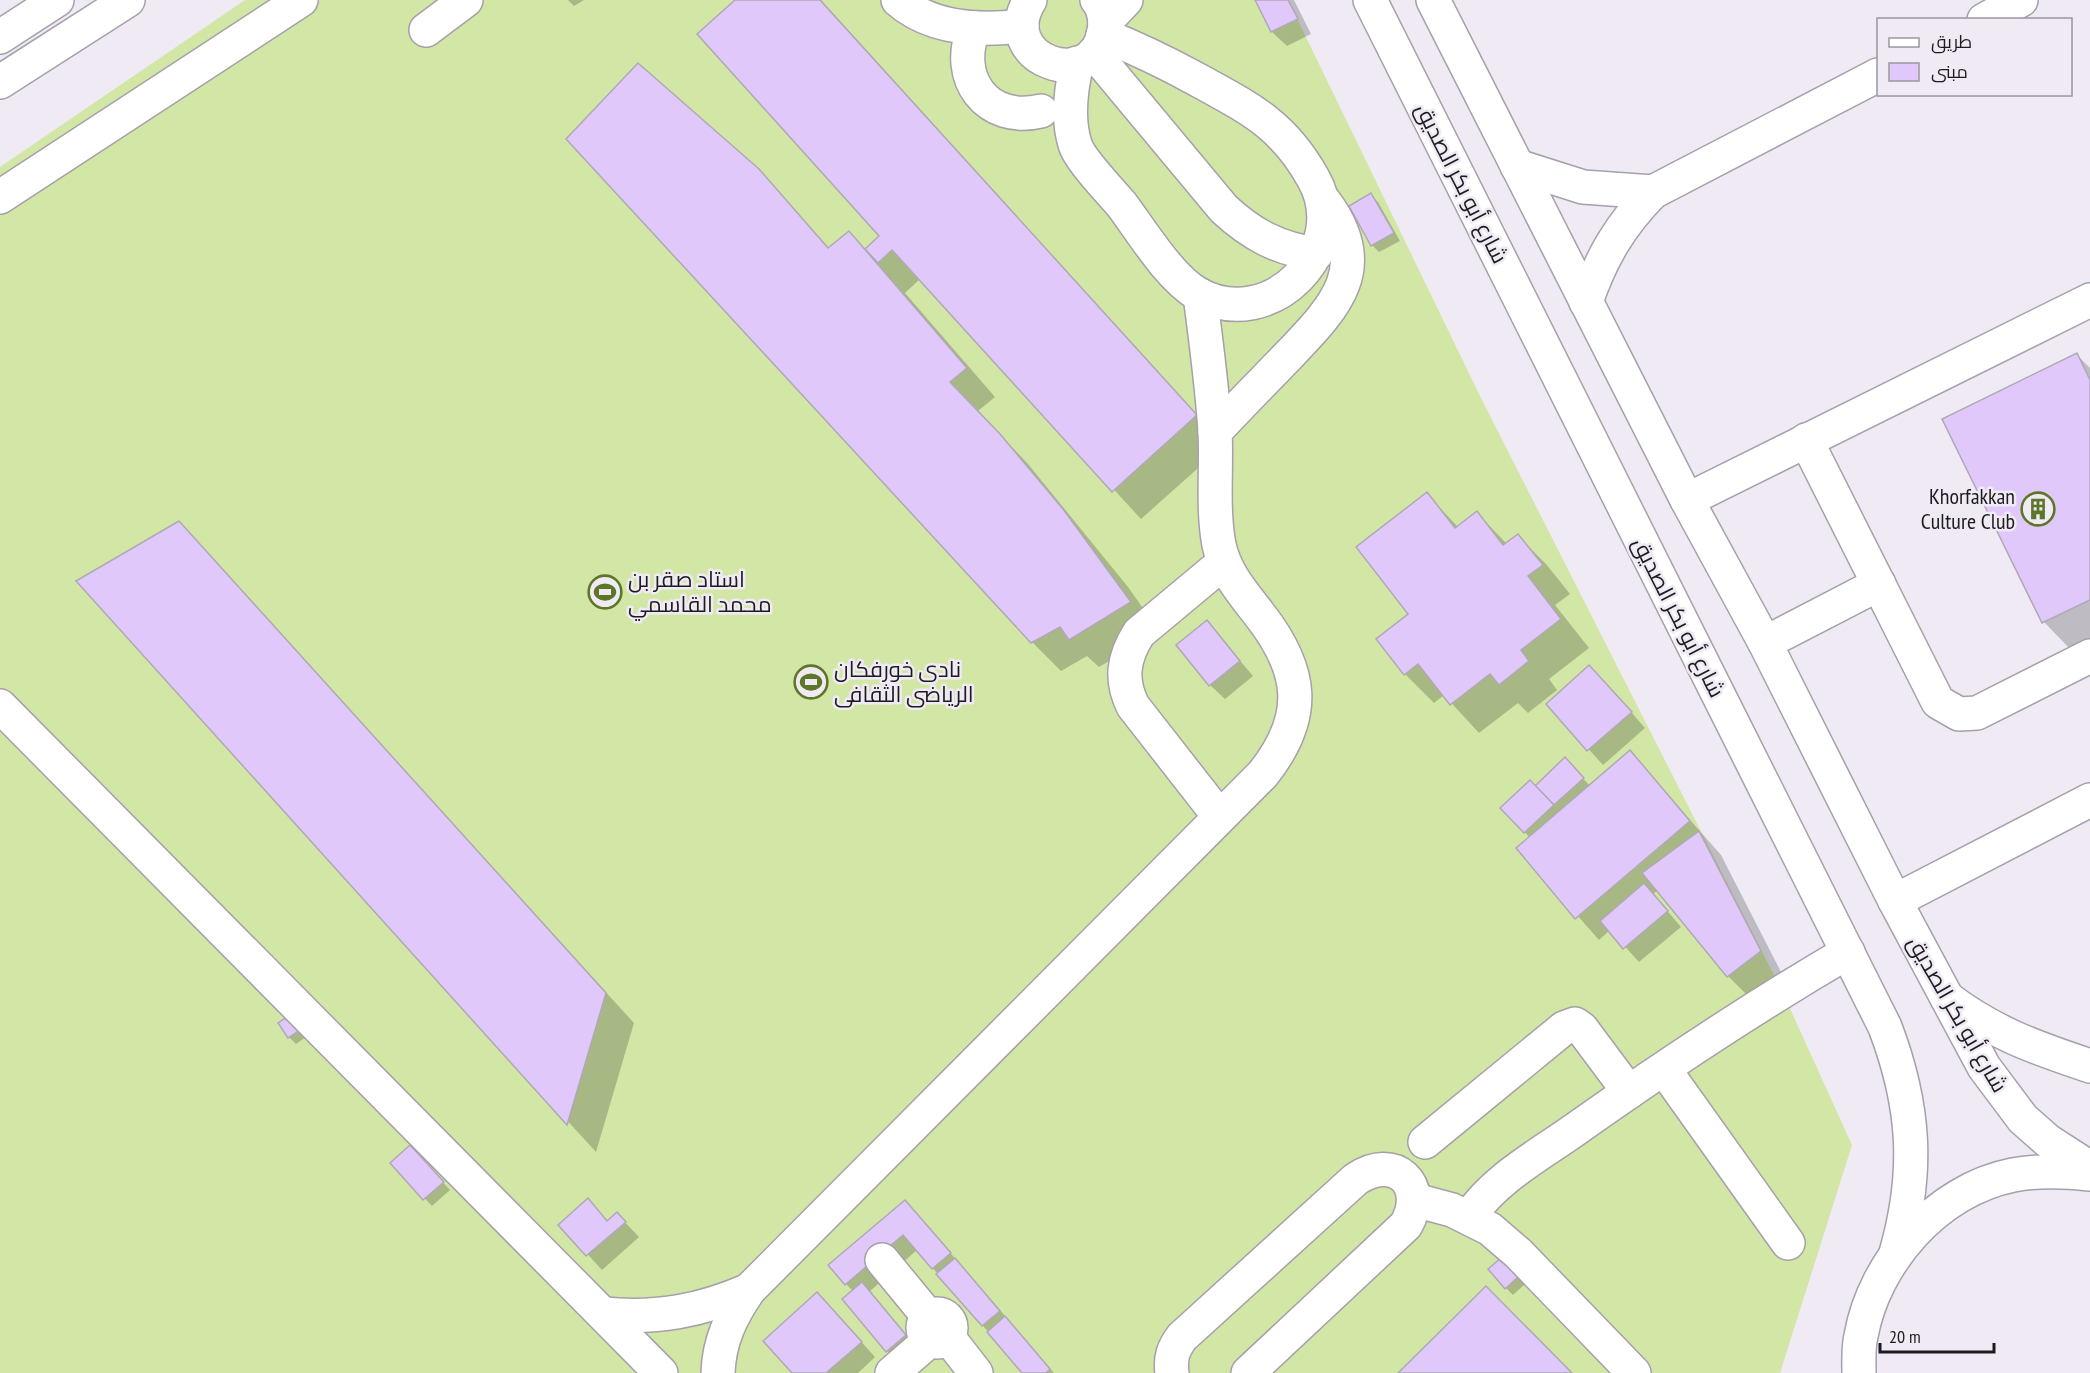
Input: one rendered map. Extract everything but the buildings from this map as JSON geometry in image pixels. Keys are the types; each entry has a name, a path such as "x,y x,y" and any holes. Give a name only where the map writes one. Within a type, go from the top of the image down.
{"main road":[{"path":"0,37 57,0"},
{"path":"0,82 128,0"},
{"path":"0,197 301,0"},
{"path":"898,0 923,16 974,28 1022,10 1031,51 1042,60 1059,65 1100,29"},
{"name":"شارع أبو بكر الصديق","path":"1370,0 1885,1027 1899,1063 1908,1100 1912,1139 1907,1216 1896,1253"},
{"name":"شارع أبو بكر الصديق","path":"1432,0 1687,500 1765,643 1895,901 1984,1066 2023,1119 2048,1141 2090,1168"},
{"path":"1988,18 2021,0"},
{"path":"974,28 966,55 972,81 979,93 988,103 1014,114 1041,111"},
{"path":"1100,29 1071,85 1075,145 1186,286 1200,295 1219,302 1258,302 1277,295 1293,285 1317,254 1322,236 1321,198"},
{"path":"1100,29 1255,111 1276,129 1297,153 1343,234 1347,255 1345,277 1340,294 1319,324 1215,432"},
{"path":"1100,29 1224,209 1239,224 1275,245 1317,254"},
{"path":"1042,60 1037,76 1037,94 1041,111 1050,128 1063,141 1075,145"},
{"path":"1586,302 1597,270 1612,242 1630,215 1653,192 1877,76"},
{"path":"1517,166 1583,187 1653,192"},
{"path":"718,1373 724,1333 749,1290 1220,816 1276,758 1286,740 1293,720 1295,695 1292,670 1283,648 1232,579 1223,563 1218,541 1215,432 1200,295"},
{"path":"1687,500 2090,300"},
{"path":"1806,440 1938,702 1959,714 1977,713 2090,656"},
{"path":"1220,816 1133,706 1126,693 1124,678 1130,648 1139,633 1223,563"},
{"path":"1765,643 1879,584"},
{"path":"0,706 661,1373"},
{"path":"1895,901 2090,800"},
{"path":"1469,1217 1492,1188 1629,1092 1782,991 1842,942"},
{"path":"1947,998 1970,1016 2022,1043 2090,1066"},
{"path":"1425,1142 1568,1026 1575,1024 1582,1029 1629,1092"},
{"path":"1664,1069 1788,1243"},
{"path":"1162,1368 1182,1337 1361,1175 1379,1168 1392,1170 1404,1177 1412,1186 1415,1200 1413,1212 1406,1225 1248,1373"},
{"path":"1858,1373 1860,1336 1870,1304 1896,1253 1928,1219 1966,1192 2011,1176 2057,1170 2090,1174"},
{"path":"1415,1200 1469,1217 1490,1229 1518,1253 1634,1373"},
{"path":"882,1260 935,1331 976,1373"},
{"path":"604,1314 633,1317 693,1311 749,1290"},
{"path":"892,1373 935,1331"}],"green space":[{"name":"نادى خورفكان الرياضى الثقافى","path":"245,0 1288,0 1481,398 1782,991 1852,1145 1780,1373 0,1373 0,167"}],"place":[{"name":"Khorfakkan Culture Club","path":"2038,509"},
{"name":"استاد صقر بن محمد القاسمي","path":"605,592"},
{"name":"نادى خورفكان الرياضى الثقافى","path":"811,682"}]}
